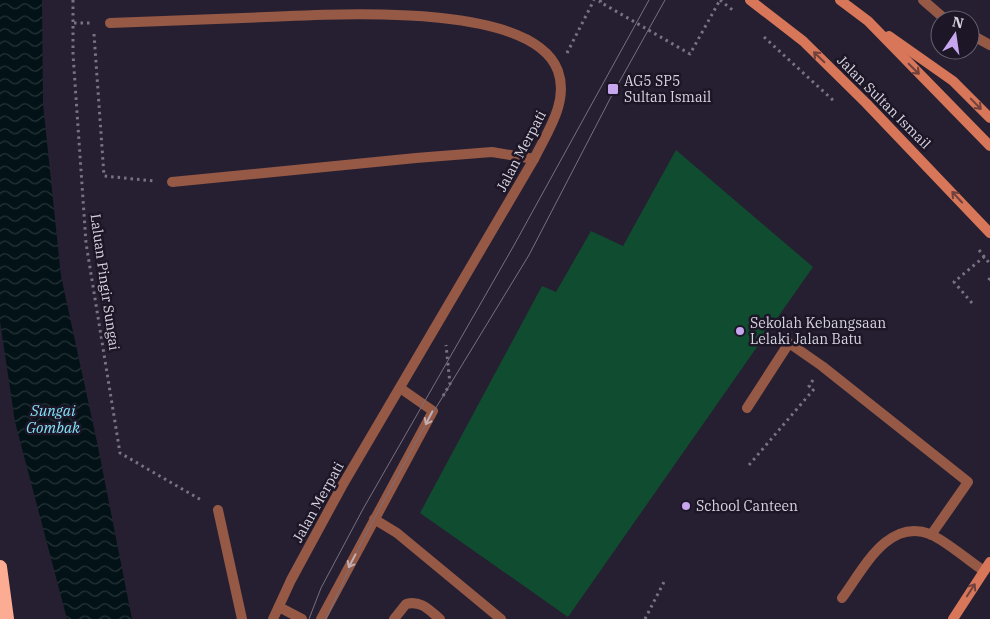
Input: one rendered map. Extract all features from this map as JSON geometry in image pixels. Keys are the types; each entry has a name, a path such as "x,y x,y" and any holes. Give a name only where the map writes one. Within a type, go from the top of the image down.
{"highway":[{"path":"0,567 7,619"}],"main road":[{"name":"Jalan Sultan Ismail","path":"750,0 803,41 990,233"},
{"path":"840,0 953,81 990,118"},
{"path":"868,21 990,146"},
{"path":"953,619 990,562"}],"street":[{"path":"923,0 934,10"},
{"name":"Jalan Merpati","path":"110,23 366,14 434,16 494,26 520,34 540,46 555,64 558,72 562,87 559,109 534,160 342,486 291,580 273,619"},
{"path":"172,182 492,152 534,160"},
{"path":"747,408 789,343 822,366 968,482 931,535"},
{"path":"321,619 433,411 400,388"},
{"path":"218,510 242,619"},
{"path":"374,519 397,533 501,619"},
{"path":"842,598 874,554 887,540 897,534 910,531 931,535 984,572"},
{"path":"394,619 406,604 412,602 421,603 440,619"},
{"path":"278,607 302,619"}],"path":[{"name":"Laluan Pingir Sungai","path":"73,0 73,54 86,243 120,453 218,510"},
{"path":"558,72 594,0"},
{"path":"601,0 600,2 690,54 720,0 735,13"},
{"path":"758,32 839,106"},
{"path":"94,33 104,176 172,182"},
{"path":"978,249 990,264"},
{"path":"972,304 954,282 985,256"},
{"path":"990,278 988,281 990,283"},
{"path":"433,411 450,384 448,353 439,321"},
{"path":"749,465 814,390 809,386 822,366"},
{"path":"644,619 664,580"}],"green space":[{"path":"676,150 813,267 568,617 420,513 542,286 556,292 591,231 623,246"}],"water":[{"name":"Sungai Gombak","path":"0,0 42,0 43,104 61,276 98,447 132,619 67,619 15,422 0,321"}],"tram line":[{"path":"309,619 321,588 363,509 513,247 649,0"},
{"path":"326,619 362,541 423,429 529,255 612,95 665,0"}],"place":[{"name":"AG5 SP5 Sultan Ismail","path":"613,89"},
{"name":"Sekolah Kebangsaan Lelaki Jalan Batu","path":"740,331"},
{"name":"School Canteen","path":"686,506"}]}
